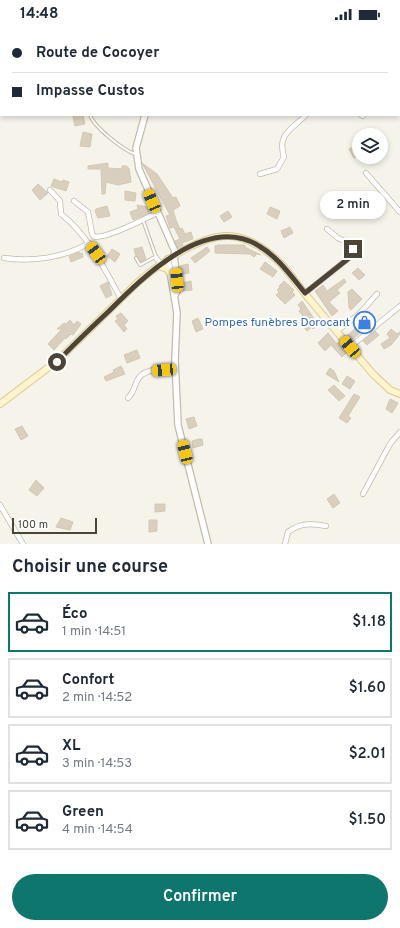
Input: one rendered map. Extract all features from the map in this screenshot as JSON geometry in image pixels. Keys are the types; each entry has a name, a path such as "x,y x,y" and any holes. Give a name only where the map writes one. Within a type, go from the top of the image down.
{"main road":[{"path":"0,404 57,362 138,282 160,265 173,256 199,243 229,236 246,240 258,245 278,261 373,374 390,390 400,394"},
{"path":"160,265 167,269 170,273"}],"street":[{"path":"144,116 136,148 136,154 139,169 158,213 173,256 178,289 175,295"},
{"path":"260,174 277,169 284,157 281,145 284,136 305,116"},
{"path":"366,173 400,212"},
{"path":"50,190 60,201 61,214 70,221 96,253 121,299"},
{"path":"74,201 88,212 92,233 96,238 107,236 158,213"},
{"path":"305,293 354,254 349,242 338,238 327,229"},
{"path":"4,258 34,260 89,244"},
{"path":"173,256 170,273 177,313 175,369 178,425 208,544"},
{"path":"156,257 160,265"},
{"path":"337,331 358,314 377,294"},
{"path":"350,347 400,306"},
{"path":"128,398 133,393 138,378 144,373 175,369"},
{"path":"363,494 390,444 400,432"},
{"path":"0,505 23,544"},
{"path":"285,544 288,532 295,527 303,524 326,526"}],"lane":[{"path":"91,116 100,129 126,150 136,154"},
{"path":"136,258 140,265 156,257 144,223"}],"building":[{"path":"83,116 85,124 75,126 73,117"},
{"path":"83,132 92,134 90,147 80,146"},
{"path":"352,148 352,154 349,149"},
{"path":"108,163 108,168 122,169 122,166 127,166 127,168 129,168 131,182 118,185 106,182 105,194 102,194 101,169 88,169 88,166"},
{"path":"142,163 157,174 173,198 176,197 180,206 173,210 176,220 180,229 182,228 185,234 191,232 193,239 182,243 183,245 178,248 175,241 180,239 174,227 170,228 166,216 170,215"},
{"path":"54,179 62,182 63,180 69,182 66,191 51,186"},
{"path":"38,184 48,193 40,200 32,190"},
{"path":"125,191 136,193 135,201 125,200"},
{"path":"137,205 147,207 149,213 133,220 130,212 138,209"},
{"path":"107,206 110,216 98,218 95,211 96,209"},
{"path":"270,207 280,211 277,219 267,214"},
{"path":"228,211 232,217 224,222 220,216"},
{"path":"290,227 293,233 284,238 281,231"},
{"path":"245,245 245,247 261,255 257,254 254,257 250,254 215,253 215,246"},
{"path":"142,247 146,259 141,262 136,256 134,249"},
{"path":"207,247 210,251 195,263 191,258"},
{"path":"112,249 120,254 115,262 107,256"},
{"path":"79,252 80,254 82,253 83,257 71,262 69,256"},
{"path":"265,262 277,271 273,277 260,269"},
{"path":"188,264 189,273 181,274 180,266"},
{"path":"358,268 365,275 359,280 352,273"},
{"path":"344,279 346,282 337,290 340,293 329,302 338,311 332,316 315,291 323,285 327,291"},
{"path":"191,281 192,290 182,291 182,283"},
{"path":"284,281 294,290 292,292 295,295 285,304 276,295 279,292 277,290 280,287 279,286"},
{"path":"108,282 112,295 106,298 100,286"},
{"path":"352,289 362,299 351,310 349,308 348,292"},
{"path":"302,301 317,323 317,326 313,329 312,327 307,331 304,327 306,325 303,320 305,319 299,311 301,309 298,305"},
{"path":"367,311 376,320 350,341 347,336 359,325 356,321"},
{"path":"121,313 128,321 124,325 127,329 124,332 115,321 118,319 116,316"},
{"path":"198,318 203,329 196,332 192,321"},
{"path":"70,320 74,325 77,321 81,324 73,335 71,334 66,339 65,338 54,350 48,344 62,329 57,329"},
{"path":"391,329 397,334 400,332 400,334 391,345 384,349 381,344 390,338 387,334"},
{"path":"375,331 379,335 367,345 363,341"},
{"path":"328,333 337,344 339,342 347,352 342,357 331,345 325,351 318,343"},
{"path":"137,350 140,358 127,363 124,355"},
{"path":"121,366 125,374 106,381 104,377 114,372 113,370"},
{"path":"330,368 334,371 339,382 326,374"},
{"path":"347,376 355,381 350,389 342,384"},
{"path":"334,385 345,396 339,401 328,390"},
{"path":"354,394 360,397 348,416 351,418 347,423 339,418"},
{"path":"390,399 398,403 392,413 386,409"},
{"path":"194,417 197,426 189,429 186,419"},
{"path":"22,426 28,436 21,440 15,429"},
{"path":"202,439 203,445 193,448 192,441"},
{"path":"36,480 44,488 37,496 29,490"},
{"path":"334,494 340,503 333,508 327,499"},
{"path":"155,504 165,504 165,511 155,512"},
{"path":"61,518 73,522 70,530 56,527"},
{"path":"149,520 157,520 157,531 149,532"}],"place":[{"name":"Pompes funèbres Dorocant","path":"365,322"}],"route":[{"path":"57,362 152,270 174,255 199,243 229,236 246,240 258,245 278,261 305,293 354,254 353,249"}]}
